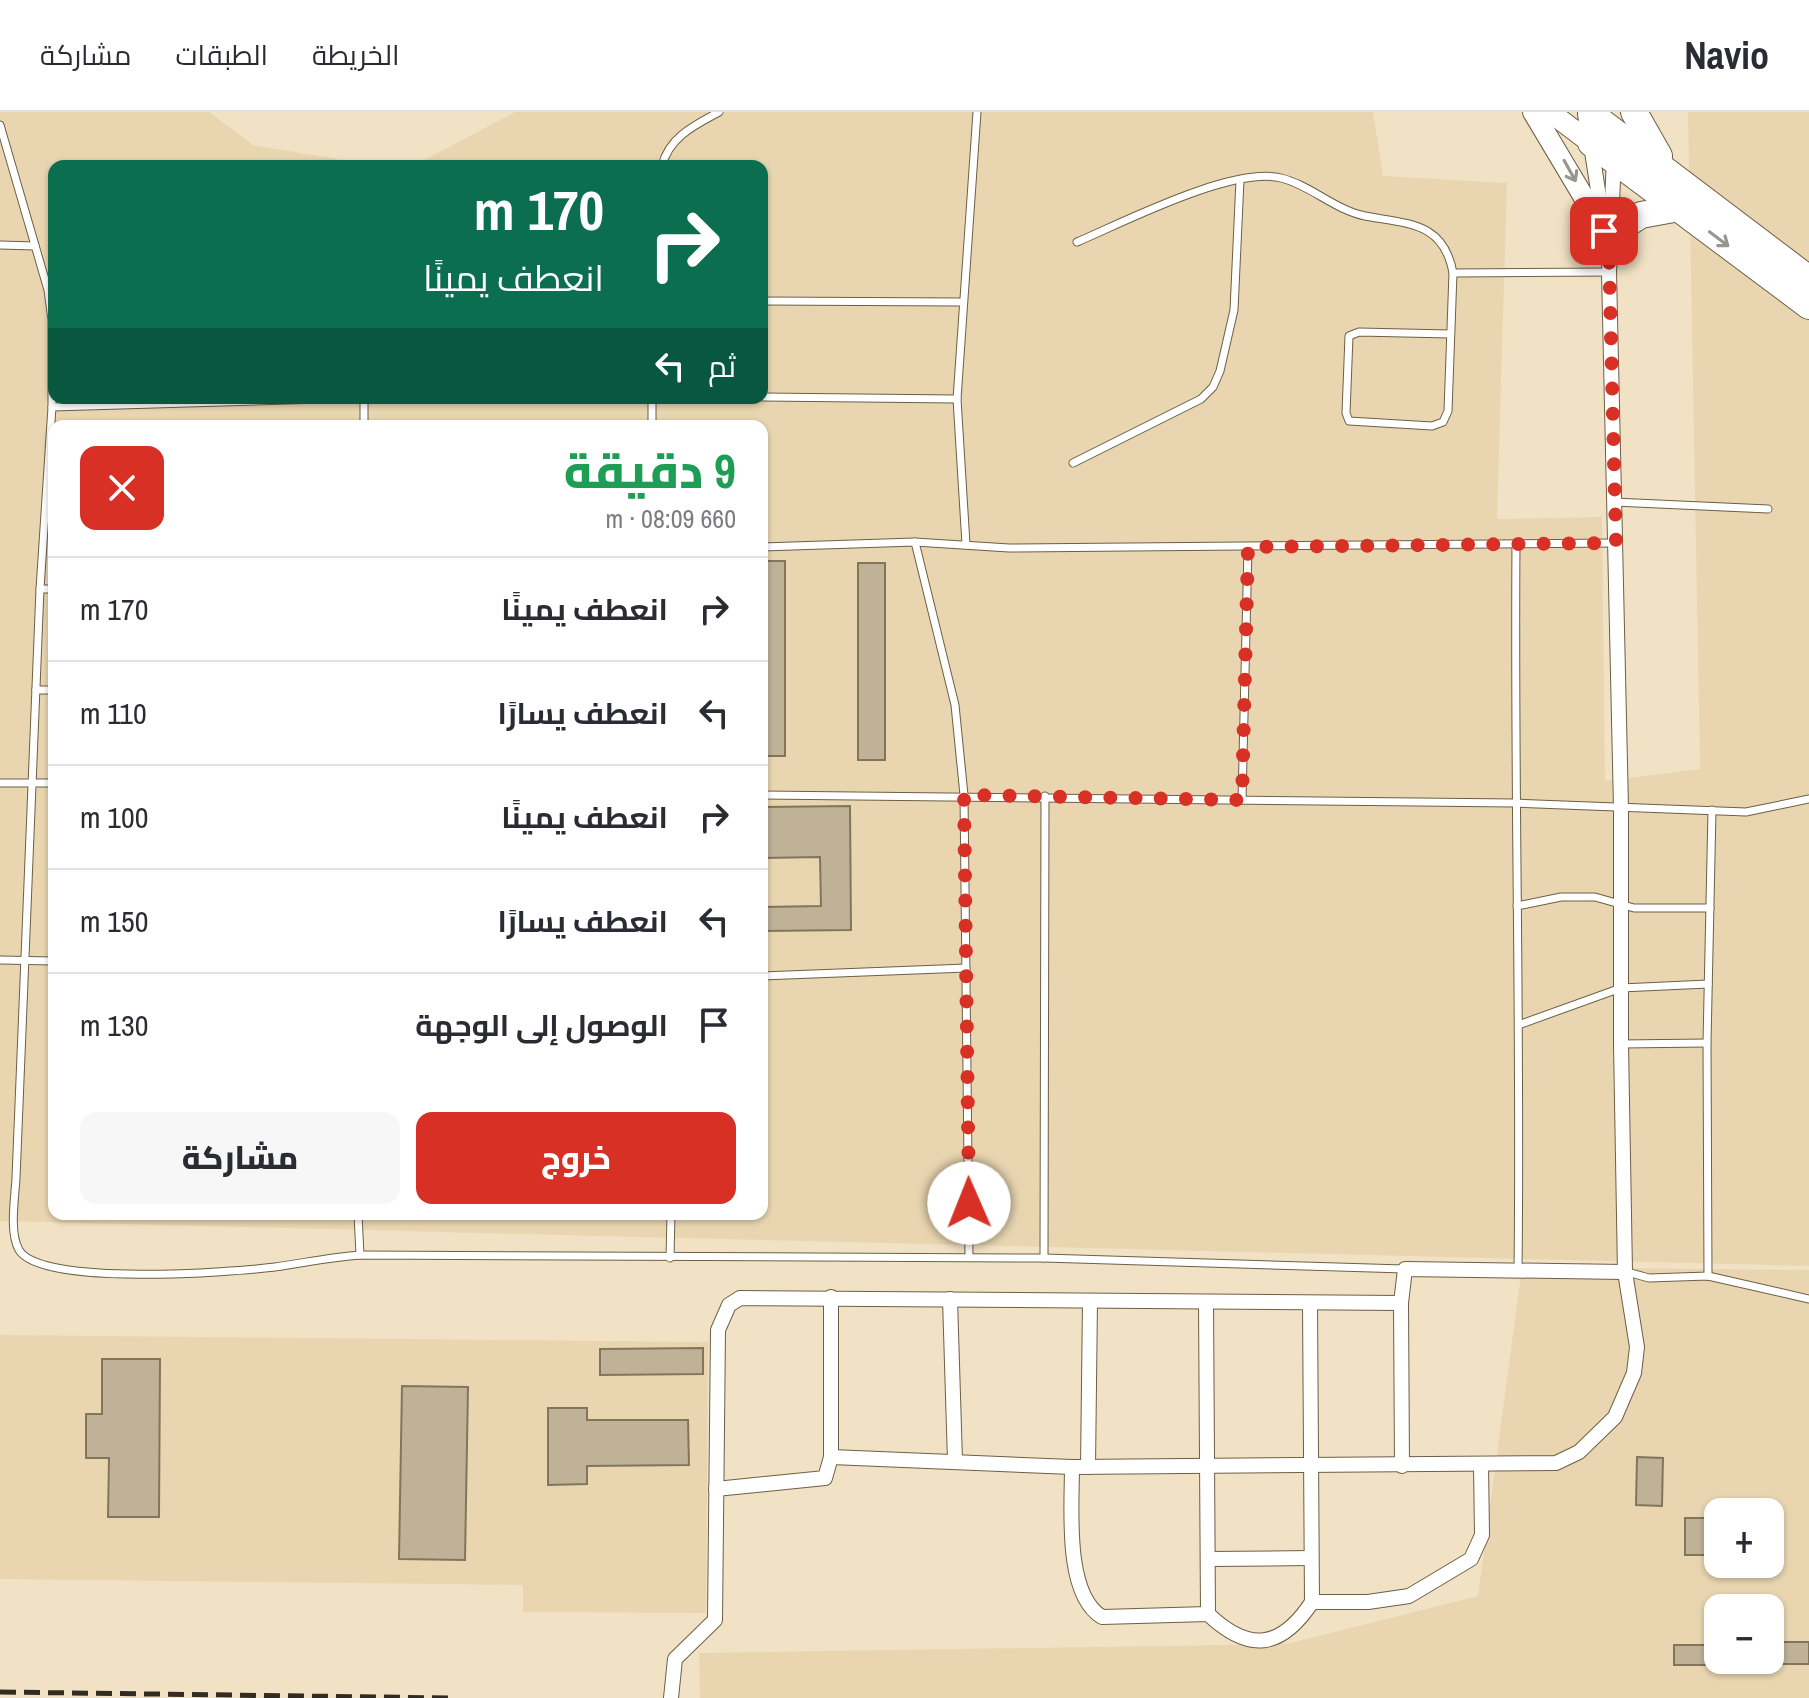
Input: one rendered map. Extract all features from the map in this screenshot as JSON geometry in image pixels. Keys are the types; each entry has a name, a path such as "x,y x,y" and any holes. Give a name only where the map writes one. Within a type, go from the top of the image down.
{"highway":[{"path":"1634,112 1668,169"},
{"path":"1600,116 1591,143 1614,157 1679,208 1793,277"},
{"path":"1600,116 1668,169 1793,277 1809,306"},
{"path":"1600,116 1614,157"},
{"path":"1608,240 1641,215 1679,208"}],"main road":[{"path":"1533,112 1608,240"},
{"path":"1550,112 1591,143"}],"street":[{"path":"1591,143 1608,240"},
{"path":"831,1457 1072,1467 1556,1463 1579,1452 1615,1417 1634,1373 1637,1347 1625,1272 1621,808 1608,240 1614,157"},
{"path":"1402,1466 1401,1303 1405,1269 1625,1272"},
{"path":"716,1489 825,1478 831,1457 831,1297"},
{"path":"671,1698 675,1659 715,1620 718,1330 729,1305 740,1298 1401,1303"},
{"path":"950,1299 955,1461"},
{"path":"1088,1467 1090,1301"},
{"path":"1206,1302 1208,1614"},
{"path":"1072,1467 1072,1533 1080,1587 1089,1609 1102,1617 1208,1614 1230,1635 1267,1639 1297,1626 1312,1602 1310,1303"},
{"path":"1312,1602 1368,1602 1409,1596 1471,1559 1482,1535 1481,1465"},
{"path":"1208,1559 1311,1558"}],"lane":[{"path":"664,160 684,131 719,112"},
{"path":"966,544 957,399 961,302 977,112"},
{"path":"0,125 48,282"},
{"path":"1077,242 1205,189 1261,175 1283,178 1357,214 1420,226 1440,239 1450,255 1453,273 1448,411 1443,422 1432,426 1349,421 1346,413 1349,336 1359,332 1450,334"},
{"path":"1073,463 1201,399 1213,387 1234,310 1240,180"},
{"path":"0,245 35,246"},
{"path":"1453,273 1609,272"},
{"path":"768,301 961,302"},
{"path":"768,397 957,399"},
{"path":"52,420 52,407 153,404"},
{"path":"1614,502 1768,509"},
{"path":"48,511 40,589 15,1235 19,1249 28,1260 53,1269 135,1275 274,1267 328,1257 360,1255 1044,1258 1405,1269"},
{"path":"915,542 955,705 964,795 969,1257"},
{"path":"768,547 915,542 1009,548 1616,543"},
{"path":"1516,546 1514,803 1521,1024 1518,1272"},
{"path":"1242,800 1248,547"},
{"path":"40,589 48,589"},
{"path":"36,690 48,690"},
{"path":"0,783 48,783"},
{"path":"768,795 1514,803 1746,812 1809,799"},
{"path":"1044,1258 1045,796"},
{"path":"1708,1276 1707,1043 1712,810"},
{"path":"1517,906 1561,897 1584,897 1634,908 1710,908"},
{"path":"0,960 48,961"},
{"path":"768,976 966,968"},
{"path":"1521,1024 1621,988 1708,984"},
{"path":"1621,1044 1707,1043"},
{"path":"358,1220 360,1255"},
{"path":"670,1258 671,1220"},
{"path":"1625,1272 1649,1278 1708,1276 1809,1299"}],"shaded area":[{"path":"0,112 209,112 253,145 343,160 48,160 48,404 768,404 768,160 424,160 515,112 1373,112 1383,176 1507,183 1497,519 1602,517 1605,781 1700,769 1688,112 1809,112 1809,1266 0,1221"},
{"path":"1522,1267 1809,1270 1809,1698 700,1698 699,1653 1287,1644 1478,1596"},
{"path":"0,1335 708,1342 706,1613 523,1612 523,1585 0,1579"}],"building":[{"path":"768,561 785,561 785,756 768,756"},
{"path":"858,563 885,563 885,760 858,760"},
{"path":"850,806 851,930 768,931 768,907 821,906 820,857 768,858 768,807"},
{"path":"703,1348 703,1374 600,1375 600,1349"},
{"path":"102,1359 160,1359 159,1517 108,1517 109,1458 86,1458 86,1414 102,1414"},
{"path":"402,1386 468,1387 465,1560 399,1559"},
{"path":"548,1408 587,1408 587,1420 688,1420 689,1465 587,1466 587,1484 548,1485"},
{"path":"1637,1457 1663,1458 1662,1506 1636,1505"},
{"path":"1685,1518 1704,1518 1704,1555 1685,1555"},
{"path":"1784,1642 1809,1642 1809,1664 1784,1664"},
{"path":"1674,1645 1704,1645 1704,1665 1674,1665"}],"railway":[{"path":"0,1692 452,1698"}],"route":[{"path":"969,1203 964,795 1242,800 1248,547 1616,543 1609,255 1604,231"}]}
